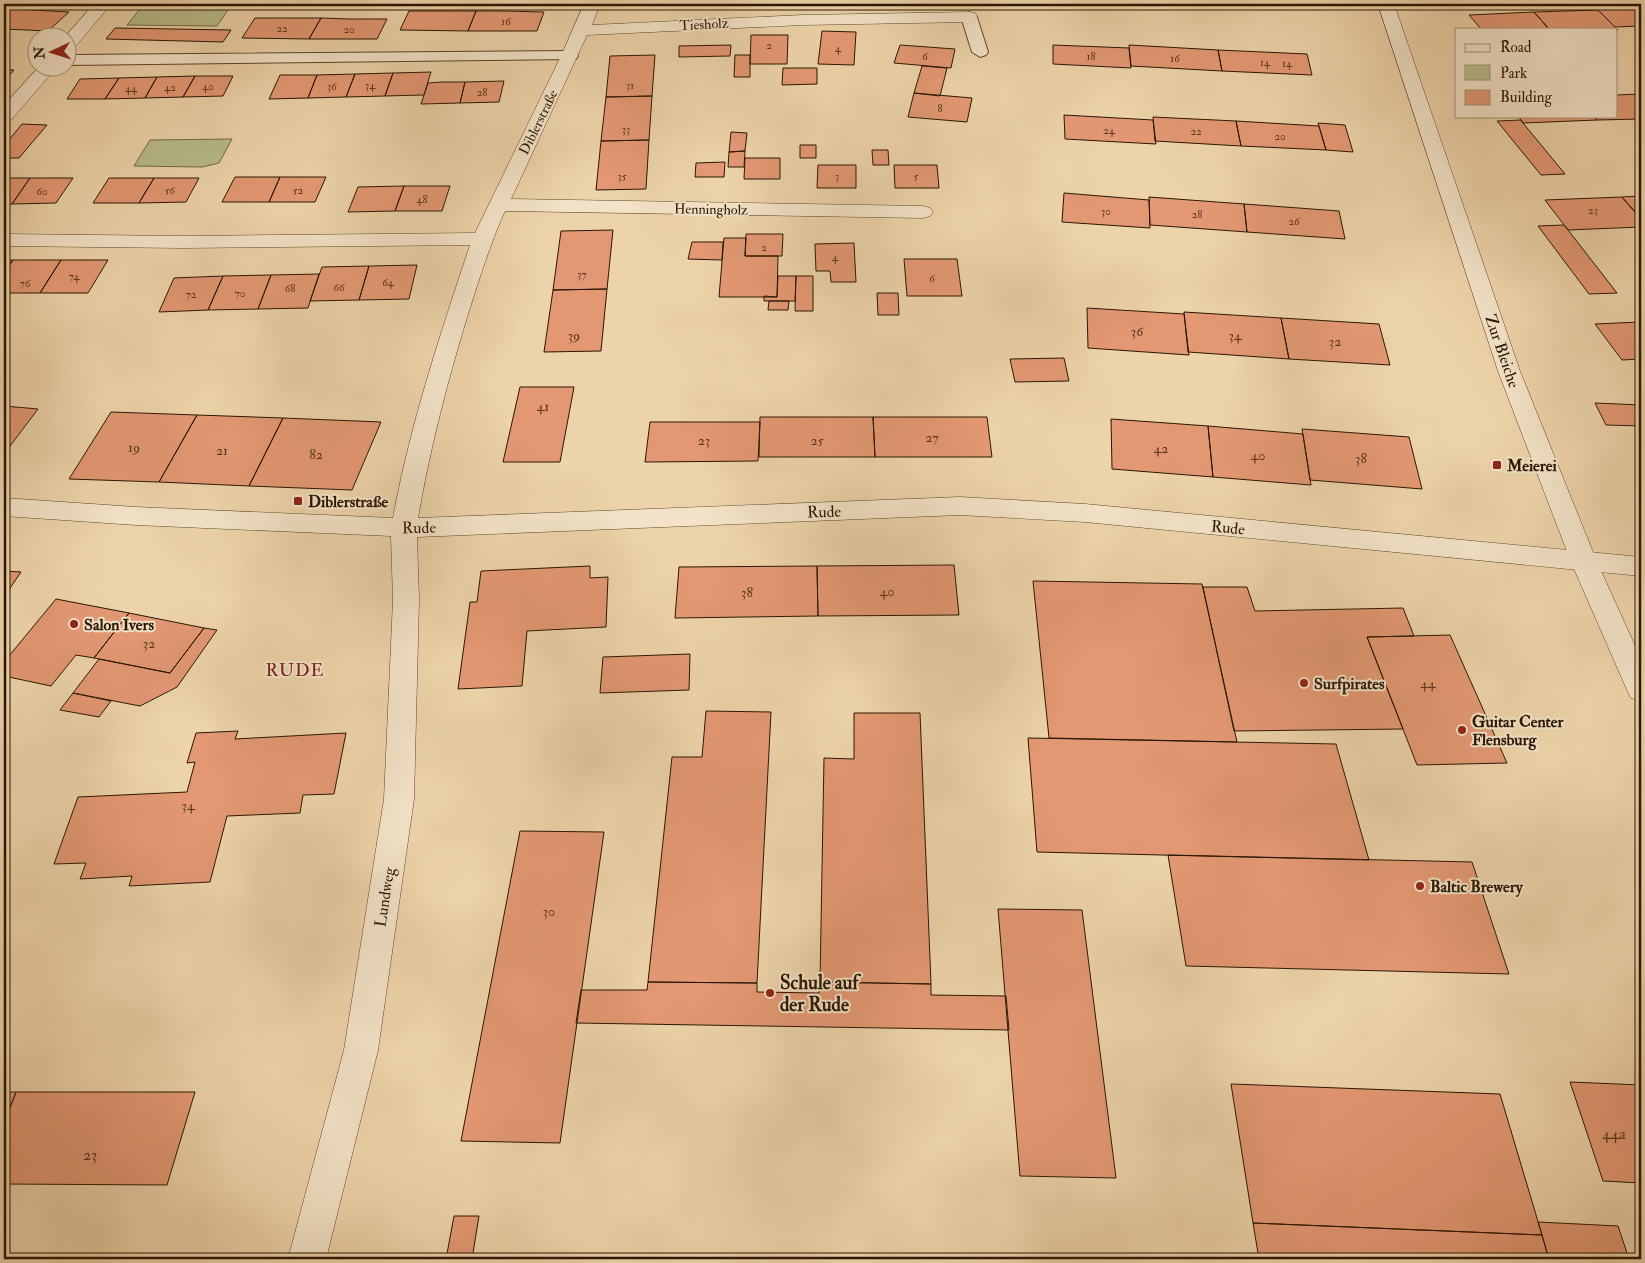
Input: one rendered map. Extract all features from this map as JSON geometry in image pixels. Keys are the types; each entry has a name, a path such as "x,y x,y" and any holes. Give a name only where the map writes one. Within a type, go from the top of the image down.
{"street":[{"path":"78,33 103,4"},
{"name":"Diblerstraße","path":"404,528 414,472 442,362 482,239 570,56 592,4"},
{"name":"Zur Bleiche","path":"1386,4 1509,370 1584,562 1641,690"},
{"name":"Tiesholz","path":"582,30 803,20 969,17"},
{"path":"4,116 38,78"},
{"name":"Henningholz","path":"498,205 923,212"},
{"path":"4,240 183,242 482,239"},
{"name":"Rude","path":"4,506 136,516 404,528 960,506 1085,513 1641,568"},
{"name":"Lundweg","path":"307,1259 361,1050 400,799 406,600 404,528"}],"lane":[{"name":"Tiesholz","path":"969,17 980,52"},
{"path":"78,60 570,56"}],"green space":[{"path":"144,4 232,4 217,26 127,25"},
{"path":"232,139 219,163 202,167 134,166 150,140"}],"building":[{"path":"644,4 690,4 690,8 644,9"},
{"path":"1224,4 1291,4 1292,7"},
{"path":"1641,5 1641,26 1615,27 1594,6"},
{"path":"4,8 69,12 51,28 28,28 28,30 4,29"},
{"path":"1598,10 1616,28 1548,28 1534,12"},
{"path":"409,11 476,11 468,31 400,30"},
{"path":"476,11 544,12 537,31 468,31"},
{"path":"1534,12 1548,28 1480,28 1469,15"},
{"path":"255,18 321,18 309,39 242,38"},
{"path":"321,18 387,19 377,39 309,39"},
{"path":"115,28 231,30 223,42 106,39"},
{"path":"822,31 856,32 854,65 818,64"},
{"path":"751,35 788,35 787,64 750,64"},
{"path":"731,45 730,56 679,57 679,46"},
{"path":"900,45 955,49 951,68 894,63"},
{"path":"1053,45 1129,48 1131,68 1053,64"},
{"path":"1129,45 1218,50 1222,71 1131,66"},
{"path":"1218,50 1307,54 1312,75 1222,71"},
{"path":"655,55 652,96 606,97 610,56"},
{"path":"735,55 750,55 750,77 734,77"},
{"path":"922,66 947,68 940,96 914,93"},
{"path":"783,68 817,68 817,84 782,85"},
{"path":"4,69 14,70 4,81"},
{"path":"431,72 424,95 385,96 393,73"},
{"path":"393,73 385,96 346,97 355,74"},
{"path":"355,74 346,97 308,98 317,75"},
{"path":"280,75 317,75 308,98 269,99"},
{"path":"195,76 233,76 223,96 183,97"},
{"path":"195,76 183,97 145,98 157,77"},
{"path":"157,77 145,98 105,99 119,78"},
{"path":"119,78 105,99 67,99 80,79"},
{"path":"504,81 499,102 460,103 465,82"},
{"path":"465,82 460,103 421,104 428,83"},
{"path":"914,93 972,98 967,122 908,117"},
{"path":"1641,94 1641,119 1597,120 1595,118 1618,118 1618,95"},
{"path":"652,96 649,140 601,141 606,97"},
{"path":"1064,115 1153,120 1156,144 1065,139"},
{"path":"1153,117 1236,121 1241,146 1155,141"},
{"path":"1519,118 1595,118 1597,120 1523,123"},
{"path":"1521,120 1565,174 1541,175 1497,121"},
{"path":"1236,121 1319,126 1326,150 1241,146"},
{"path":"1318,123 1345,125 1353,152 1326,150"},
{"path":"22,124 47,125 19,158 4,158 4,146"},
{"path":"731,132 747,133 745,151 729,152"},
{"path":"649,140 646,189 596,190 601,141"},
{"path":"800,145 816,145 816,158 800,158"},
{"path":"872,150 888,150 889,165 873,165"},
{"path":"745,151 744,167 728,167 729,152"},
{"path":"745,158 780,158 780,179 744,179"},
{"path":"725,162 724,177 695,177 696,163"},
{"path":"818,165 856,165 856,188 817,188"},
{"path":"894,165 937,165 939,188 895,188"},
{"path":"235,177 280,177 269,202 222,202"},
{"path":"280,177 326,177 315,202 269,202"},
{"path":"4,178 30,178 12,204 4,204"},
{"path":"30,178 73,178 56,203 12,204"},
{"path":"109,178 154,178 139,203 93,203"},
{"path":"154,178 199,178 186,202 139,203"},
{"path":"404,186 450,186 442,211 395,211"},
{"path":"404,186 395,211 348,212 358,187"},
{"path":"1064,193 1149,200 1150,228 1062,222"},
{"path":"1641,196 1641,219 1622,197"},
{"path":"1149,197 1244,204 1247,232 1150,225"},
{"path":"1622,197 1641,219 1641,227 1568,230 1545,200"},
{"path":"1244,204 1339,211 1345,239 1247,232"},
{"path":"1564,225 1617,293 1589,294 1538,226"},
{"path":"613,230 607,289 553,290 561,231"},
{"path":"746,234 783,234 782,256 745,256"},
{"path":"724,238 746,238 745,256 778,256 777,297 719,297"},
{"path":"692,242 723,242 722,260 688,259"},
{"path":"854,243 856,282 831,282 830,271 816,271 815,244"},
{"path":"904,259 957,259 962,296 907,296"},
{"path":"4,260 13,260 4,274"},
{"path":"13,260 61,260 40,293 4,293 4,274"},
{"path":"61,260 108,260 88,293 40,293"},
{"path":"417,265 409,299 359,300 369,266"},
{"path":"369,266 359,300 310,301 322,267"},
{"path":"319,274 308,308 258,309 271,275"},
{"path":"271,275 258,309 208,310 223,276"},
{"path":"223,276 208,310 159,312 174,278"},
{"path":"778,276 796,276 795,301 764,301 764,296 777,297"},
{"path":"796,276 813,276 813,311 795,311"},
{"path":"607,289 601,351 544,352 553,290"},
{"path":"877,293 898,293 899,315 878,315"},
{"path":"769,301 789,301 788,310 768,310"},
{"path":"1087,308 1184,314 1189,355 1088,348"},
{"path":"1184,312 1281,318 1289,359 1188,352"},
{"path":"1281,318 1379,324 1390,365 1289,359"},
{"path":"1640,322 1641,359 1622,360 1595,324"},
{"path":"1064,358 1069,381 1015,382 1010,359"},
{"path":"520,387 574,387 560,462 503,462"},
{"path":"1595,403 1641,405 1641,426 1606,425"},
{"path":"4,406 38,409 4,454"},
{"path":"111,412 197,415 159,482 69,479"},
{"path":"197,415 283,418 249,486 159,482"},
{"path":"760,417 873,417 875,457 759,457"},
{"path":"873,417 987,417 992,457 875,457"},
{"path":"283,418 381,422 352,490 249,486"},
{"path":"1111,419 1208,426 1213,477 1112,469"},
{"path":"650,422 760,422 758,461 645,462"},
{"path":"1208,426 1303,434 1311,485 1213,477"},
{"path":"1302,429 1409,437 1422,489 1310,480"},
{"path":"954,565 959,615 818,616 817,566"},
{"path":"590,566 590,578 608,577 606,627 527,631 522,686 458,689 470,602 477,602 481,571"},
{"path":"817,566 818,616 675,618 679,567"},
{"path":"4,571 21,572 4,597"},
{"path":"1033,581 1202,584 1237,742 1049,738"},
{"name":"Surfpirates","path":"1203,587 1247,587 1255,611 1403,608 1414,636 1367,637 1403,729 1234,731"},
{"path":"56,599 129,613 94,658 76,655 51,686 4,676 4,662"},
{"path":"129,613 204,628 170,673 94,658"},
{"path":"204,628 217,630 177,687 140,706 73,693 99,659 170,673"},
{"path":"1450,635 1507,763 1417,765 1367,637"},
{"path":"690,654 689,690 600,693 603,657"},
{"path":"73,693 111,701 99,717 60,710"},
{"path":"706,711 771,712 757,983 648,982 672,757 702,757"},
{"path":"854,713 920,713 931,984 820,982 824,758 854,759"},
{"path":"238,731 235,739 346,733 334,794 303,795 300,813 227,816 210,882 129,886 132,876 80,879 86,863 54,864 78,797 187,792 195,762 187,763 196,733"},
{"path":"1028,738 1336,744 1369,860 1037,852"},
{"path":"520,831 604,832 560,1143 461,1141"},
{"path":"1168,855 1472,862 1509,974 1186,966"},
{"path":"998,909 1082,910 1116,1178 1020,1176"},
{"path":"648,982 757,983 757,992 819,993 820,982 931,984 931,995 1006,996 1009,1030 576,1023 581,990 647,990"},
{"path":"1570,1082 1641,1085 1641,1183 1603,1181"},
{"path":"1231,1084 1500,1094 1542,1235 1253,1223"},
{"path":"4,1092 16,1092 4,1123"},
{"path":"16,1092 195,1092 167,1185 4,1184 4,1123"},
{"path":"454,1216 479,1216 472,1259 446,1259"},
{"path":"1538,1222 1618,1226 1629,1259 1549,1259"},
{"path":"1253,1223 1542,1235 1549,1259 1259,1259"}],"place":[{"name":"Meierei","path":"1497,465"},
{"name":"Diblerstraße","path":"298,501"},
{"name":"Salon Ivers","path":"74,624"},
{"name":"Surfpirates","path":"1304,683"},
{"name":"Guitar Center Flensburg","path":"1462,730"},
{"name":"Baltic Brewery","path":"1420,886"},
{"name":"Schule auf der Rude","path":"770,993"}],"district":[{"name":"RUDE","path":"295,670"}]}
